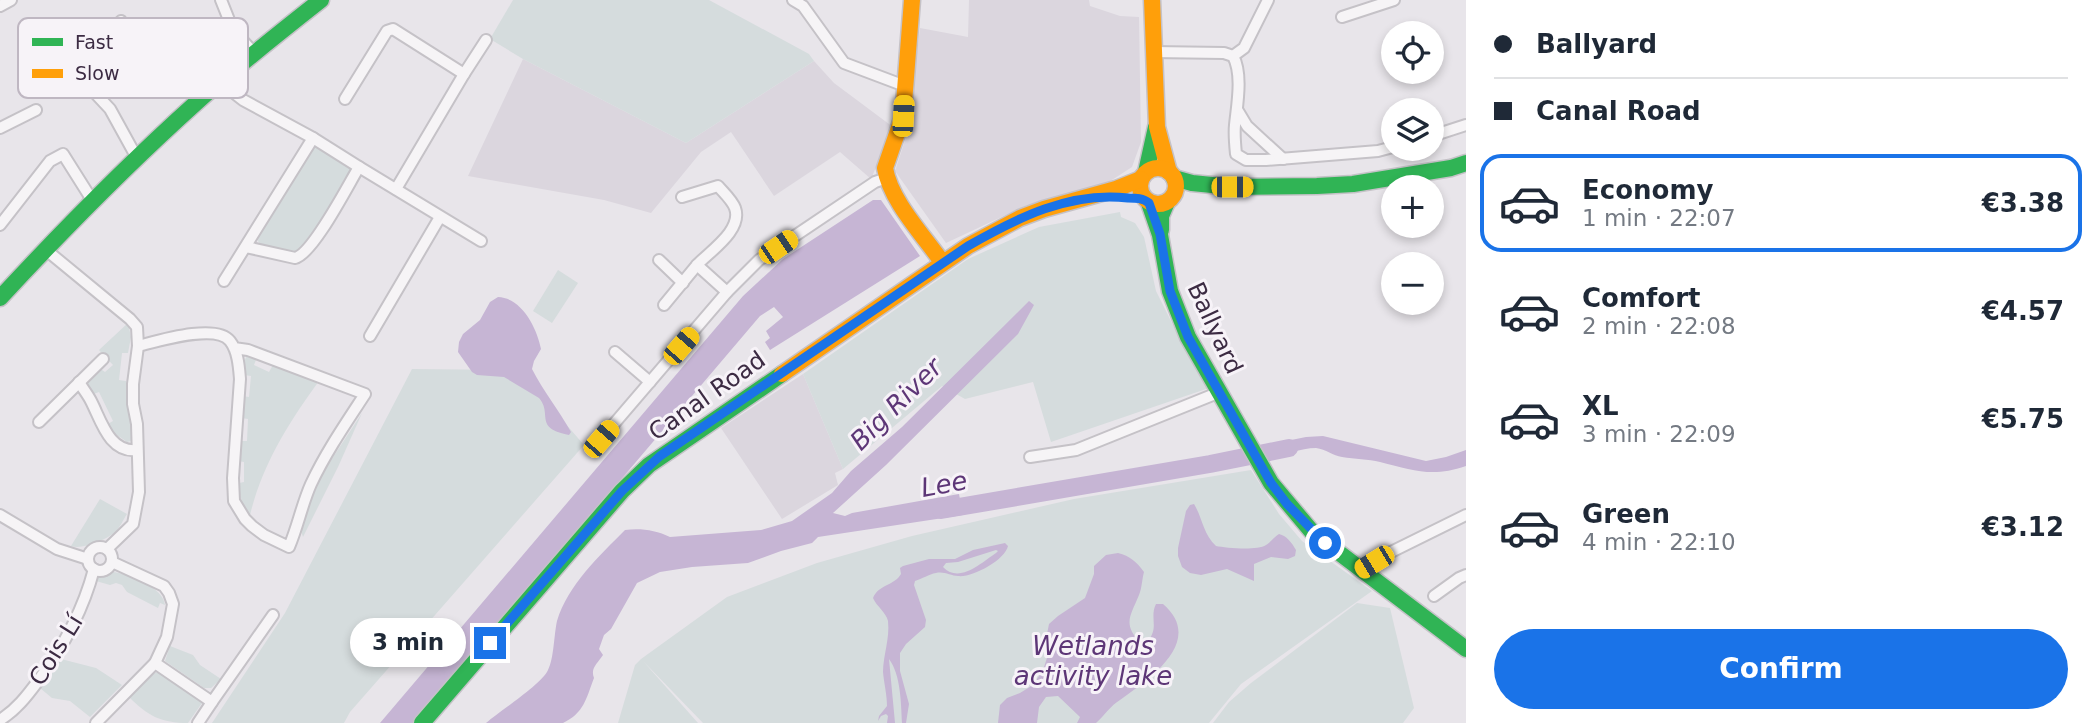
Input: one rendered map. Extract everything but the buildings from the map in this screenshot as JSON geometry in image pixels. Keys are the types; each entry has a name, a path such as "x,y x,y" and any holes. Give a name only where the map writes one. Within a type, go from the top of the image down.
{"main road":[{"path":"248,58 321,0"},
{"path":"912,0 903,116 885,167 891,190 942,262"},
{"path":"1152,0 1157,127 1176,184 1161,216 1160,234"},
{"path":"0,298 92,200 202,98"},
{"path":"1157,127 1139,189 1147,201 1160,234"},
{"path":"1089,198 1119,197 1158,205 1190,188 1353,184 1466,163"},
{"path":"1089,198 1158,168 1192,183 1222,186"},
{"name":"Canal Road","path":"422,723 643,470 942,262 984,236 1044,209 1089,198"},
{"name":"Ballyard","path":"1160,234 1170,291 1188,337 1265,472 1287,504 1314,533 1361,569"},
{"path":"1361,569 1466,649"}],"street":[{"path":"0,6 11,0"},
{"path":"221,0 228,18"},
{"path":"1233,56 1244,48 1268,0"},
{"path":"1342,17 1393,0"},
{"path":"801,2 844,63 905,86"},
{"path":"345,99 387,31 393,29 464,74"},
{"path":"396,189 486,40"},
{"path":"248,46 254,53"},
{"path":"1153,52 1224,53 1233,56 1237,65 1236,154 1246,160 1381,149"},
{"path":"100,98 110,109 137,158"},
{"path":"239,98 313,138 481,241"},
{"path":"0,128 36,110"},
{"path":"1238,111 1247,126 1283,159"},
{"path":"1444,132 1466,125"},
{"path":"224,281 313,138"},
{"path":"0,225 51,161 63,154 92,200"},
{"path":"246,247 288,257 302,256 318,235 359,167"},
{"path":"601,439 727,292 759,261 875,182 887,178"},
{"path":"664,305 697,265 730,232 736,220 733,204 718,186 682,197"},
{"path":"370,336 440,217"},
{"path":"45,249 137,327 138,346 132,384 139,492 133,524 107,549"},
{"path":"659,260 683,283"},
{"path":"697,265 727,292"},
{"path":"138,346 170,337 216,334 224,336 234,348 240,379 233,478 234,501 244,519 252,526 289,547 324,458 365,394 234,348"},
{"path":"615,352 650,382"},
{"path":"39,422 103,359"},
{"path":"79,382 107,436 130,451 137,450"},
{"path":"1030,457 1076,450 1220,392"},
{"path":"0,515 57,549 103,570 112,562 111,553 107,549 96,548 91,551 91,564"},
{"path":"1361,569 1466,515"},
{"path":"96,723 155,663 167,638 173,604 164,586 112,562"},
{"name":"Cois Lí","path":"0,720 25,698 56,657 80,612 91,564"},
{"path":"1434,596 1466,575"},
{"path":"198,723 273,615"},
{"path":"155,663 212,702"}],"shaded area":[{"path":"513,0 709,0 809,54 814,61 686,143 523,59 490,39"},
{"path":"969,0 1089,0 1090,6 1120,16 1139,17 1141,142 1132,167 1098,189 1025,206 946,243 895,171 907,134 920,28 968,37"},
{"path":"523,59 686,143 814,61 834,83 893,127 871,179 840,152 774,196 731,132 701,152 651,213 604,200 468,176"},
{"path":"315,146 354,168 303,247 286,252 261,245 258,241 259,233"},
{"path":"1120,212 1121,217 1135,223 1144,237 1156,291 1185,349 1209,388 1051,442 1033,382 965,399 942,386 843,469 803,374 968,259 1039,227"},
{"path":"558,270 578,283 552,323 533,311"},
{"path":"128,323 131,337 128,353 122,353 119,380 126,381 132,436 131,441 127,442 107,428 106,425 113,421 99,392 91,395 86,380 99,368 105,372 113,365 99,350"},
{"path":"247,356 257,357 254,365 269,372 273,365 319,381 297,412 269,461 250,515 240,492 239,483 244,482 244,462 238,461 239,441 247,441 248,419 241,418 242,396 249,397 251,376 244,375 244,361"},
{"path":"412,369 519,370 584,445 350,712 344,723 212,723 285,613"},
{"path":"803,374 843,469 835,473 838,485 782,519 721,428"},
{"path":"362,413 303,537 300,528 322,474"},
{"path":"1251,470 1279,514 1302,541 1372,591 1241,684 1209,723 703,723 643,661 698,723 618,723 635,665 727,597 817,563 912,536 1074,499"},
{"path":"100,499 127,514 121,524 114,533 99,541 81,547 71,546"},
{"path":"112,572 136,578 152,587 159,593 165,605 160,603 158,608 127,592 122,585 96,581 99,576"},
{"path":"1357,603 1390,608 1414,708 1403,723 1213,723 1229,702 1251,683"},
{"path":"170,646 193,655 200,665 221,679 211,688 204,688 165,661"},
{"path":"61,659 96,668 122,685 90,717 70,701 52,698 40,688"},
{"path":"158,672 200,699 202,703 188,723 170,722 155,717 129,697"}],"water":[{"path":"873,200 881,200 920,256 770,350 765,342 770,338 766,331 783,317 774,307 760,316 414,723 380,723 743,296 783,259"},
{"path":"498,297 521,308 532,324 541,349 532,369 571,432 569,435 551,429 539,398 504,377 477,375 458,352 463,334 480,320 490,302"},
{"path":"1029,301 1034,305 1018,334 886,465 833,513 845,516 959,494 963,515 818,537 812,543 748,563 660,572 637,583 611,629 604,635 599,649 603,655 594,668 594,678 586,699 576,715 563,723 486,723 544,676 552,660 557,621 569,595 585,572 625,530 648,530 670,537 761,530 792,521 832,493 851,471 902,427"},
{"path":"1323,436 1426,461 1466,450 1466,466 1443,472 1423,472 1339,456 1316,448 1269,461 1262,446"},
{"path":"1194,504 1208,536 1216,546 1262,547 1279,534 1293,545 1295,556 1288,559 1271,557 1254,564 1254,581 1227,569 1201,575 1190,573 1182,567 1178,548 1186,511"},
{"path":"1005,543 1008,546 995,562 971,574 931,574 915,581 926,620 925,627 900,653 900,671 909,704 906,723 902,723 898,681 889,659 895,723 887,723 886,714 878,721 879,716 887,706 883,672 888,621 873,598 879,590 898,578 903,566 929,559 955,559 973,550","holes":["998,551 963,573 949,572 943,567 946,563"]},
{"name":"Wetlands activity lake","path":"1118,553 1133,560 1144,572 1130,619 1134,636 1140,642 1147,642 1151,637 1156,604 1163,604 1175,618 1178,632 1176,645 1168,658 1158,670 1096,723 1077,723 1080,717 1058,696 1046,697 1039,707 1037,723 998,723 1000,705 1007,698 1033,685 1043,670 1048,655 1049,624 1085,598 1094,574 1094,566 1106,555"}],"waterway":[{"name":"Lee","path":"941,510 1289,448"}],"traffic: fast":[{"path":"248,59 321,0"},
{"path":"0,298 96,198 202,98"},
{"path":"1146,172 1156,127"},
{"path":"1174,178 1192,183 1232,187 1317,186 1353,184 1451,168 1466,163"},
{"path":"1161,230 1161,216 1167,202"},
{"path":"1149,203 1160,235 1170,291 1188,337 1271,483 1313,533 1466,649"},
{"path":"422,723 622,491 649,465 782,374"}],"traffic: slow":[{"path":"912,0 903,116 885,168 900,205 942,262"},
{"path":"1152,0 1157,127 1169,172"},
{"path":"1158,168 1171,173 1176,186 1171,199 1158,204 1145,199 1140,186 1145,173 1158,168"},
{"path":"782,374 968,246 1020,218 1141,179"}],"route":[{"path":"490,643 622,491 660,456 968,246 1020,218 1089,198 1145,199 1149,203 1160,234 1170,291 1188,337 1271,483 1287,504 1325,543"}],"water label":[{"name":"Big River","path":"896,404"}]}
